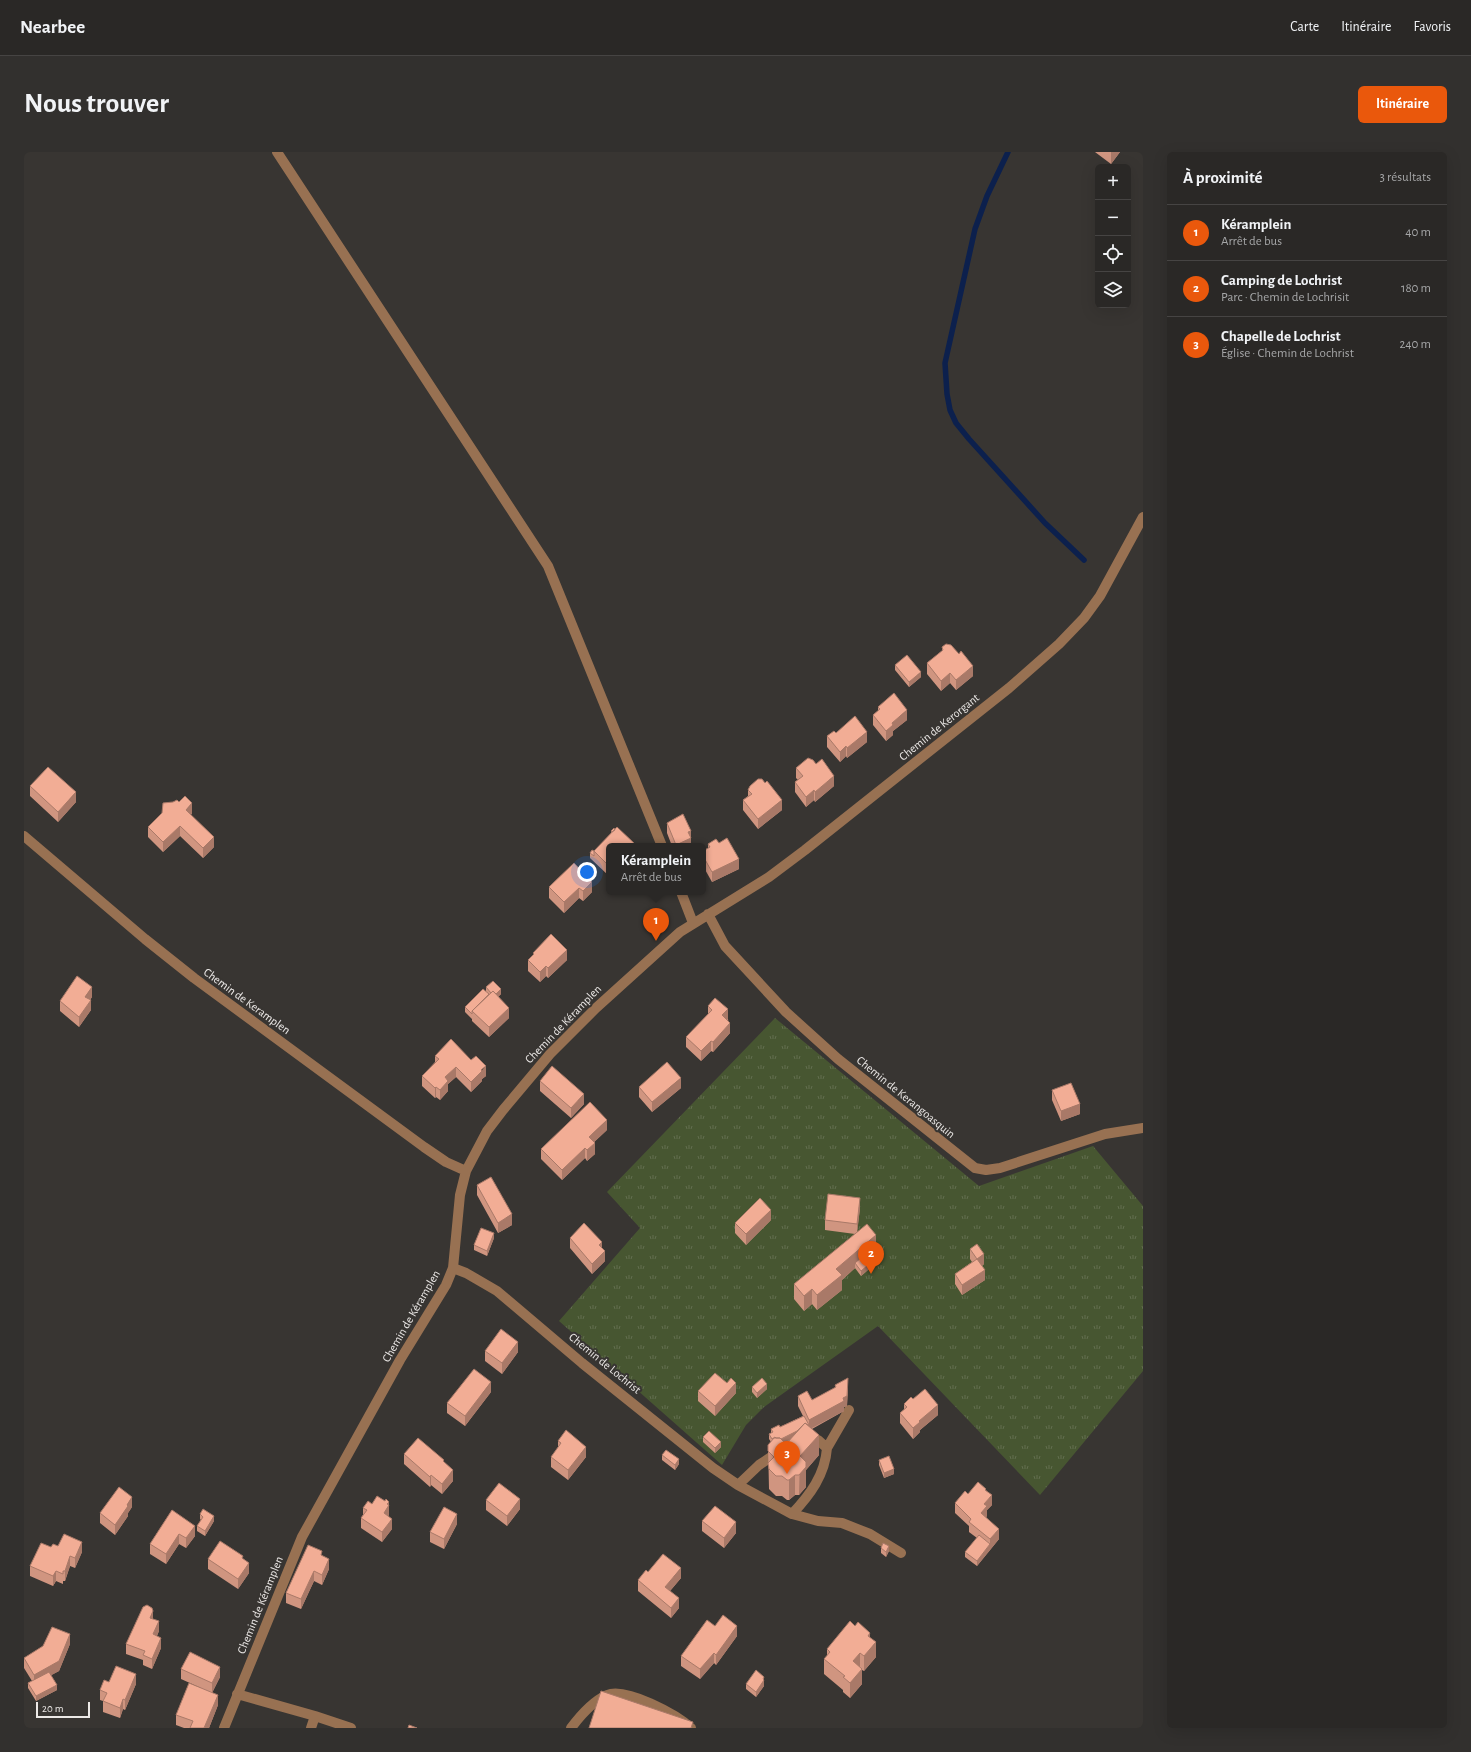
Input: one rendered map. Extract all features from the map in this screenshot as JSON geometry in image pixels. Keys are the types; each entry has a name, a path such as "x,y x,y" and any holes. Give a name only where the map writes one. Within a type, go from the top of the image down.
{"street":[{"path":"277,152 548,566 661,843"},
{"name":"Chemin de Kerorgant","path":"708,914 769,878 1009,688 1059,644 1084,618 1100,596 1143,517"},
{"name":"Chemin de Keramplen","path":"24,836 145,939 194,978 424,1147 446,1162 466,1171"},
{"path":"682,895 693,923 708,914"},
{"name":"Chemin de Kerangoasquin","path":"708,914 725,946 786,1012 838,1059 975,1168 986,1170 1000,1168 1106,1134 1143,1128"},
{"name":"Chemin de Kéramplen","path":"224,1728 302,1537 400,1360 446,1285 453,1268 460,1195 466,1171 488,1131 503,1110 550,1054 653,954 693,923"},
{"name":"Chemin de Lochrist","path":"453,1268 466,1273 497,1291 582,1363 713,1468 738,1485 792,1514 818,1521 842,1523 870,1534 901,1554"},
{"path":"792,1514 810,1494 821,1475 826,1462 827,1448 849,1410"},
{"path":"738,1485 759,1465 809,1436 818,1440 827,1448"},
{"path":"237,1694 352,1728"},
{"path":"571,1728 596,1702 608,1694 635,1697 656,1705 691,1728"},
{"path":"311,1728 315,1716"}],"green space":[{"path":"775,1018 979,1186 1093,1146 1143,1206 1143,1371 1040,1495 878,1326 764,1407 746,1425 722,1465 559,1321 640,1228 607,1192"}],"building":[{"path":"946,644 951,645 959,654 961,651 973,666 956,680 950,673 941,681 927,663 943,650 942,647"},
{"path":"907,655 921,672 909,682 895,665"},
{"path":"894,693 907,710 892,723 893,725 886,731 873,715 880,709 878,707"},
{"path":"855,716 867,732 847,748 846,746 840,752 827,736 834,731 836,733"},
{"path":"808,758 813,760 816,764 822,759 834,776 815,792 814,790 806,797 795,782 803,776 796,768"},
{"path":"48,767 76,792 58,812 30,786"},
{"path":"758,779 762,779 765,783 767,781 782,800 758,819 743,800 752,794 748,790 750,786"},
{"path":"185,796 192,803 186,810 214,837 203,848 180,826 163,842 148,827 162,813 163,803 177,800 179,802"},
{"path":"683,814 691,831 688,832 691,838 680,843 675,843 667,823"},
{"path":"617,827 634,843 606,843 606,863 594,851"},
{"path":"727,838 739,859 712,872 706,861 706,849 710,847 708,844 716,839 719,843"},
{"path":"592,850 594,851 594,856 590,853"},
{"path":"574,863 592,882 583,891 579,888 564,902 549,887"},
{"path":"551,934 567,950 548,968 546,966 540,972 528,960"},
{"path":"77,976 92,987 85,997 91,1000 79,1017 60,1001"},
{"path":"493,981 501,989 496,994 493,991 491,993 486,987"},
{"path":"483,989 489,994 472,1011 472,1014 465,1007"},
{"path":"493,991 509,1008 489,1027 472,1011"},
{"path":"715,998 728,1009 722,1015 730,1023 713,1042 711,1041 701,1051 686,1037 712,1010 708,1006"},
{"path":"451,1039 471,1060 476,1056 486,1066 471,1082 456,1067 445,1077 448,1081 440,1090 436,1087 435,1088 422,1076 439,1059 435,1056"},
{"path":"667,1062 681,1078 652,1102 639,1087"},
{"path":"552,1066 584,1094 571,1108 540,1081"},
{"path":"1071,1083 1080,1104 1061,1111 1052,1090"},
{"path":"590,1102 607,1120 589,1137 595,1143 587,1150 585,1148 562,1170 541,1149"},
{"path":"491,1177 512,1214 498,1223 477,1185"},
{"path":"828,1194 860,1198 857,1224 825,1220"},
{"path":"760,1198 771,1210 746,1234 735,1223"},
{"path":"584,1223 602,1242 599,1245 605,1251 592,1264 570,1238"},
{"path":"867,1224 876,1235 836,1269 842,1275 817,1295 812,1289 804,1296 794,1284"},
{"path":"481,1228 494,1233 487,1251 474,1245"},
{"path":"977,1244 984,1254 977,1259 970,1249"},
{"path":"876,1245 882,1253 861,1271 855,1263"},
{"path":"977,1259 985,1270 962,1285 955,1274"},
{"path":"501,1329 518,1342 502,1363 485,1351"},
{"path":"474,1369 491,1382 465,1416 447,1403"},
{"path":"715,1373 727,1383 731,1378 736,1383 715,1406 698,1391"},
{"path":"762,1378 767,1384 757,1393 752,1387"},
{"path":"848,1378 847,1396 843,1398 844,1401 809,1420 798,1396 807,1391 812,1400 836,1387 835,1385"},
{"path":"925,1389 938,1405 913,1428 900,1413 907,1407 904,1404 911,1397 913,1399"},
{"path":"804,1416 809,1425 805,1423 797,1431 781,1439 775,1437 772,1439 769,1434 773,1432 771,1429 779,1425 780,1427"},
{"path":"805,1423 819,1435 800,1456 806,1462 806,1467 799,1475 795,1475 789,1480 782,1476 776,1476 769,1469 768,1463 774,1457 768,1451 768,1445 774,1438 780,1438 786,1444"},
{"path":"566,1430 586,1447 568,1470 551,1457 561,1443 558,1441"},
{"path":"709,1431 721,1442 715,1448 703,1437"},
{"path":"418,1438 444,1460 443,1461 453,1470 442,1484 431,1475 430,1477 404,1454"},
{"path":"666,1450 679,1459 675,1465 662,1455"},
{"path":"889,1456 894,1469 884,1473 879,1460"},
{"path":"978,1482 992,1495 984,1504 987,1506 981,1513 999,1529 990,1539 969,1522 971,1519 955,1503 965,1491 968,1494"},
{"path":"499,1483 520,1499 507,1516 486,1500"},
{"path":"119,1487 132,1497 127,1505 128,1506 115,1525 100,1513"},
{"path":"377,1496 385,1501 386,1499 389,1502 387,1504 389,1505 384,1513 392,1519 382,1532 361,1518 367,1510 363,1508 368,1501 372,1504"},
{"path":"715,1506 736,1522 724,1538 702,1521"},
{"path":"444,1507 457,1514 444,1539 430,1532"},
{"path":"203,1509 214,1516 205,1531 197,1526 203,1517 200,1514"},
{"path":"172,1510 195,1526 186,1538 179,1534 166,1554 150,1544"},
{"path":"64,1534 82,1542 75,1558 70,1556 63,1574 56,1571 53,1576 30,1566 41,1543 51,1547 53,1544 58,1546"},
{"path":"979,1535 990,1544 977,1561 965,1552"},
{"path":"220,1541 243,1556 242,1558 249,1563 238,1579 208,1559"},
{"path":"883,1543 889,1546 886,1552 881,1548"},
{"path":"308,1545 322,1551 321,1555 329,1559 322,1575 314,1571 301,1599 286,1593"},
{"path":"663,1554 681,1568 665,1587 679,1598 671,1608 638,1580 646,1570 648,1572"},
{"path":"147,1605 152,1608 153,1611 150,1618 159,1621 153,1634 161,1638 152,1659 143,1655 145,1651 126,1644 143,1607"},
{"path":"723,1615 737,1626 716,1655 714,1653 700,1669 681,1656 707,1620 715,1626"},
{"path":"850,1621 855,1626 858,1622 870,1633 868,1636 876,1642 864,1656 860,1653 853,1661 862,1669 850,1683 843,1677 845,1676 824,1659 830,1652 827,1649"},
{"path":"52,1627 70,1634 59,1661 34,1675 24,1658 43,1646"},
{"path":"190,1652 220,1667 212,1683 181,1669"},
{"path":"116,1666 136,1674 120,1708 103,1701 107,1693 100,1690 104,1680 109,1682"},
{"path":"756,1670 764,1677 764,1680 756,1692 746,1684"},
{"path":"49,1672 57,1685 36,1696 28,1683"},
{"path":"189,1683 218,1695 204,1728 190,1728 193,1721 176,1715"},
{"path":"601,1691 693,1722 691,1728 589,1728"},
{"path":"409,1725 417,1728 408,1728"}],"waterway":[{"path":"1008,152 987,196 975,229 945,363 947,394 950,410 956,423 969,439 1045,523 1084,560"}],"place":[{"name":"Kéramplein","path":"656,941"},
{"name":"Camping de Lochrist","path":"871,1274"},
{"name":"Chapelle de Lochrist","path":"787,1474"}]}
